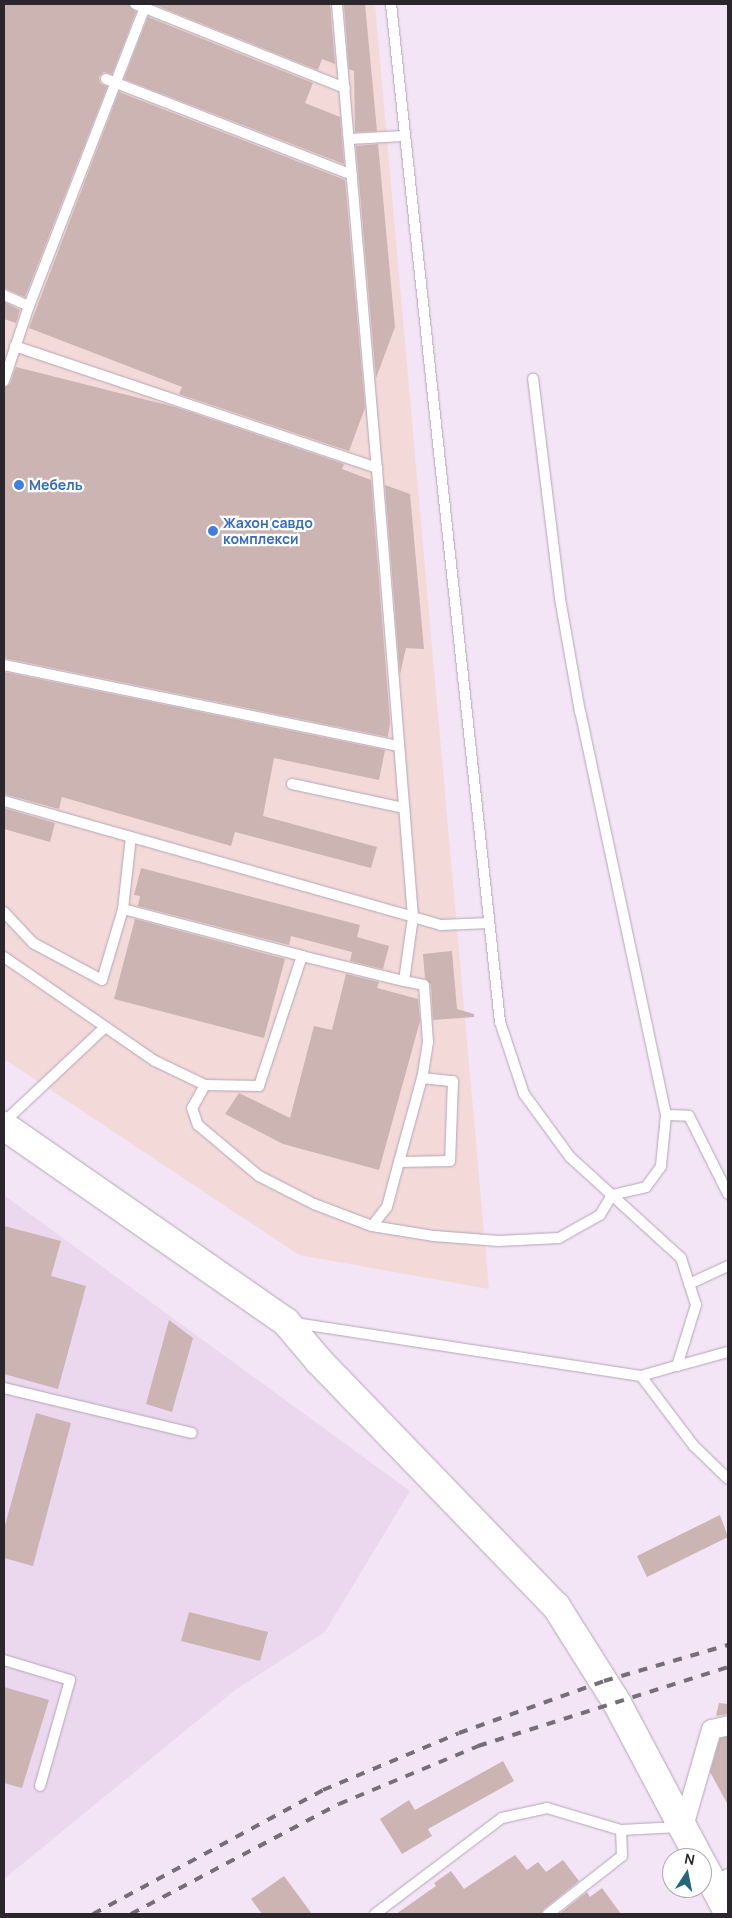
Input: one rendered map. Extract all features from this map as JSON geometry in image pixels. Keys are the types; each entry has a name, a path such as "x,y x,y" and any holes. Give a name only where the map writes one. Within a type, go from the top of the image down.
{"main road":[{"path":"4,1126 286,1322 319,1361 556,1606 604,1681 694,1848"},
{"path":"714,1873 728,1912"}],"street":[{"path":"683,1826 711,1730 728,1725"}],"lane":[{"path":"135,4 145,6 345,88"},
{"path":"337,4 350,139 413,917 404,981"},
{"path":"391,4 403,136 500,1022 524,1094 570,1157 681,1258 696,1305 677,1366"},
{"path":"4,381 29,306 117,83 145,6"},
{"path":"106,79 352,175"},
{"path":"350,139 403,136"},
{"path":"4,295 29,306"},
{"path":"15,346 377,468"},
{"path":"205,1085 192,1108 198,1125 259,1176 314,1204 372,1226 434,1236 499,1241 559,1238 600,1215 612,1195 646,1187 661,1166 666,1115 580,712 560,598 533,379"},
{"path":"4,665 399,746"},
{"path":"292,784 404,808"},
{"path":"4,801 441,925 489,923"},
{"path":"4,912 32,943 102,980 123,909 130,838"},
{"path":"123,909 302,956 424,985 428,1042 422,1078 387,1207 372,1226"},
{"path":"4,958 155,1061 205,1085 259,1086 302,956"},
{"path":"4,1122 105,1027"},
{"path":"399,1162 450,1162 454,1081 422,1078"},
{"path":"666,1115 689,1116 728,1194"},
{"path":"690,1284 728,1266"},
{"path":"286,1322 641,1376 728,1352"},
{"path":"641,1376 694,1446 728,1479"},
{"path":"4,1388 192,1433"},
{"path":"4,1660 70,1680 40,1786"},
{"path":"375,1914 502,1818 547,1808 621,1830 683,1826"},
{"path":"548,1914 622,1856 621,1830"}],"shaded area":[{"name":"Жахон савдо комплекси","path":"4,4 375,4 489,1289 299,1255 4,1059"},
{"path":"4,1195 410,1491 325,1632 235,1690 4,1879"}],"building":[{"path":"4,4 128,4 136,12 112,74 104,72 99,77 100,83 107,87 25,297 4,288"},
{"path":"153,4 330,4 335,64 322,59 318,70"},
{"path":"344,4 365,4 377,131 355,132 354,71 349,69"},
{"path":"148,17 313,83 305,103 340,117 344,164 124,79"},
{"path":"119,92 345,180 365,408 349,451 179,394 182,387 29,328"},
{"path":"378,144 395,327 376,378 356,146"},
{"path":"4,302 20,310 16,323 4,319"},
{"path":"16,367 175,407 344,464 342,469 371,480 390,722 388,737 4,658 4,388 10,384"},
{"path":"385,485 410,494 424,649 406,648 400,674"},
{"path":"4,672 385,750 379,780 274,758 263,816 377,847 371,868 235,832 231,846 62,797 59,809 4,794"},
{"path":"4,808 55,823 50,842 4,829"},
{"path":"141,868 360,925 357,937 389,946 383,969 350,961 352,952 291,936 289,945 138,906 140,896 134,895"},
{"path":"135,919 285,959 264,1038 114,999"},
{"path":"452,951 457,1009 474,1014 474,1017 433,1020 431,985 425,978 423,954"},
{"path":"346,974 379,982 377,988 418,999 420,1021 379,1170 283,1144 225,1114 239,1093 290,1118 314,1026 332,1030"},
{"path":"4,1226 61,1241 51,1276 86,1286 58,1389 4,1374"},
{"path":"169,1320 193,1338 172,1412 146,1404"},
{"path":"36,1413 71,1423 33,1566 4,1558 4,1529"},
{"path":"720,1515 728,1537 647,1577 637,1556"},
{"path":"189,1612 268,1632 260,1661 181,1641"},
{"path":"4,1687 49,1700 22,1788 4,1783"},
{"path":"719,1703 728,1704 728,1714 716,1716"},
{"path":"728,1736 728,1805 710,1772 720,1738"},
{"path":"503,1761 514,1781 428,1829 432,1836 402,1854 380,1819 409,1800 415,1810"},
{"path":"515,1855 527,1870 538,1862 546,1872 563,1860 579,1881 544,1909 541,1914 396,1914 436,1886 434,1883 451,1871 464,1889"},
{"path":"284,1876 312,1914 262,1914 251,1899"},
{"path":"602,1888 621,1914 559,1914 587,1892 590,1897"}],"railway":[{"path":"93,1914 323,1790 459,1733 604,1681 728,1645"},
{"path":"131,1914 339,1804 478,1746 728,1667"}],"place":[{"name":"Мебель","path":"19,485"},
{"name":"Жахон савдо комплекси","path":"213,531"}]}
